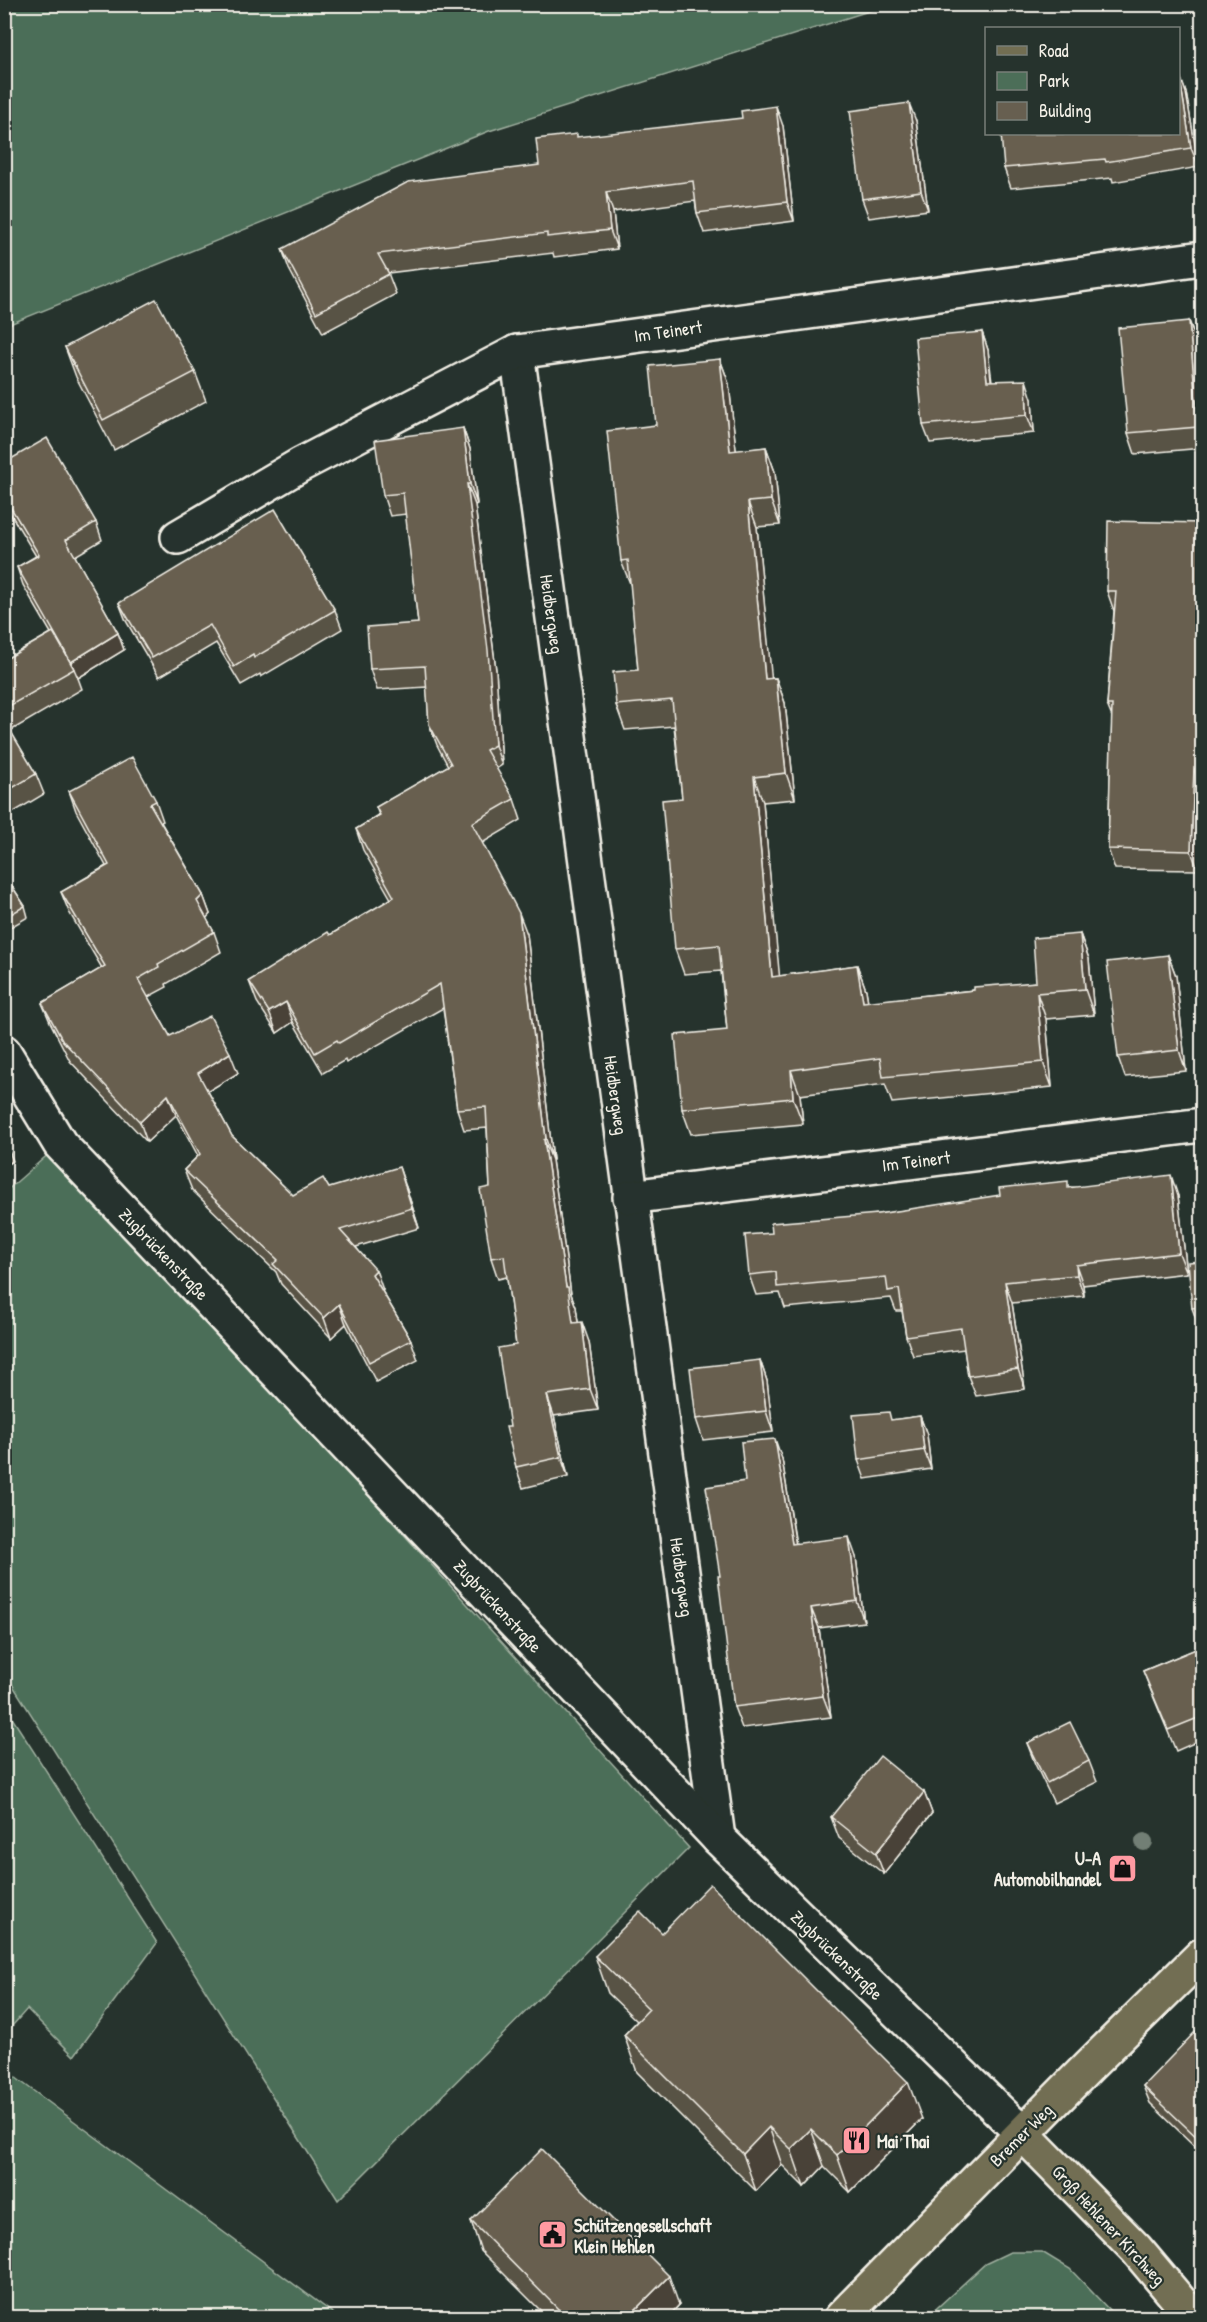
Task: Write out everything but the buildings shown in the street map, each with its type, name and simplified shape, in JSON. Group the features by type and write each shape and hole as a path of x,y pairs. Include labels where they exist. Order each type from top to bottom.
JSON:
{"main road":[{"name":"Bremer Weg","path":"841,2318 1203,1955"},
{"name":"Groß Hehlener Kirchweg","path":"1023,2134 1136,2249 1194,2318"}],"street":[{"name":"Im Teinert","path":"178,537 300,465 517,352 1203,258"},
{"name":"Heidbergweg","path":"517,352 718,1838"},
{"name":"Zugbrückenstraße","path":"4,1052 60,1144 718,1838 1023,2134"},
{"name":"Im Teinert","path":"630,1197 1203,1125"}],"green space":[{"path":"5,4 888,5 489,131 5,326"},
{"path":"60,1144 127,1230 689,1848 338,2200 5,1673 4,1193"},
{"path":"5,1707 157,1943 74,2056 27,2009 5,2034"},
{"path":"4,2069 338,2317 5,2317"},
{"path":"1010,2252 1042,2252 1070,2269 1116,2317 927,2317 985,2264"}],"place":[{"name":"U-A Automobilhandel","path":"1122,1868"},
{"name":"Mai Thai","path":"856,2141"},
{"name":"Schützengesellschaft Klein Hehlen","path":"553,2235"}]}
